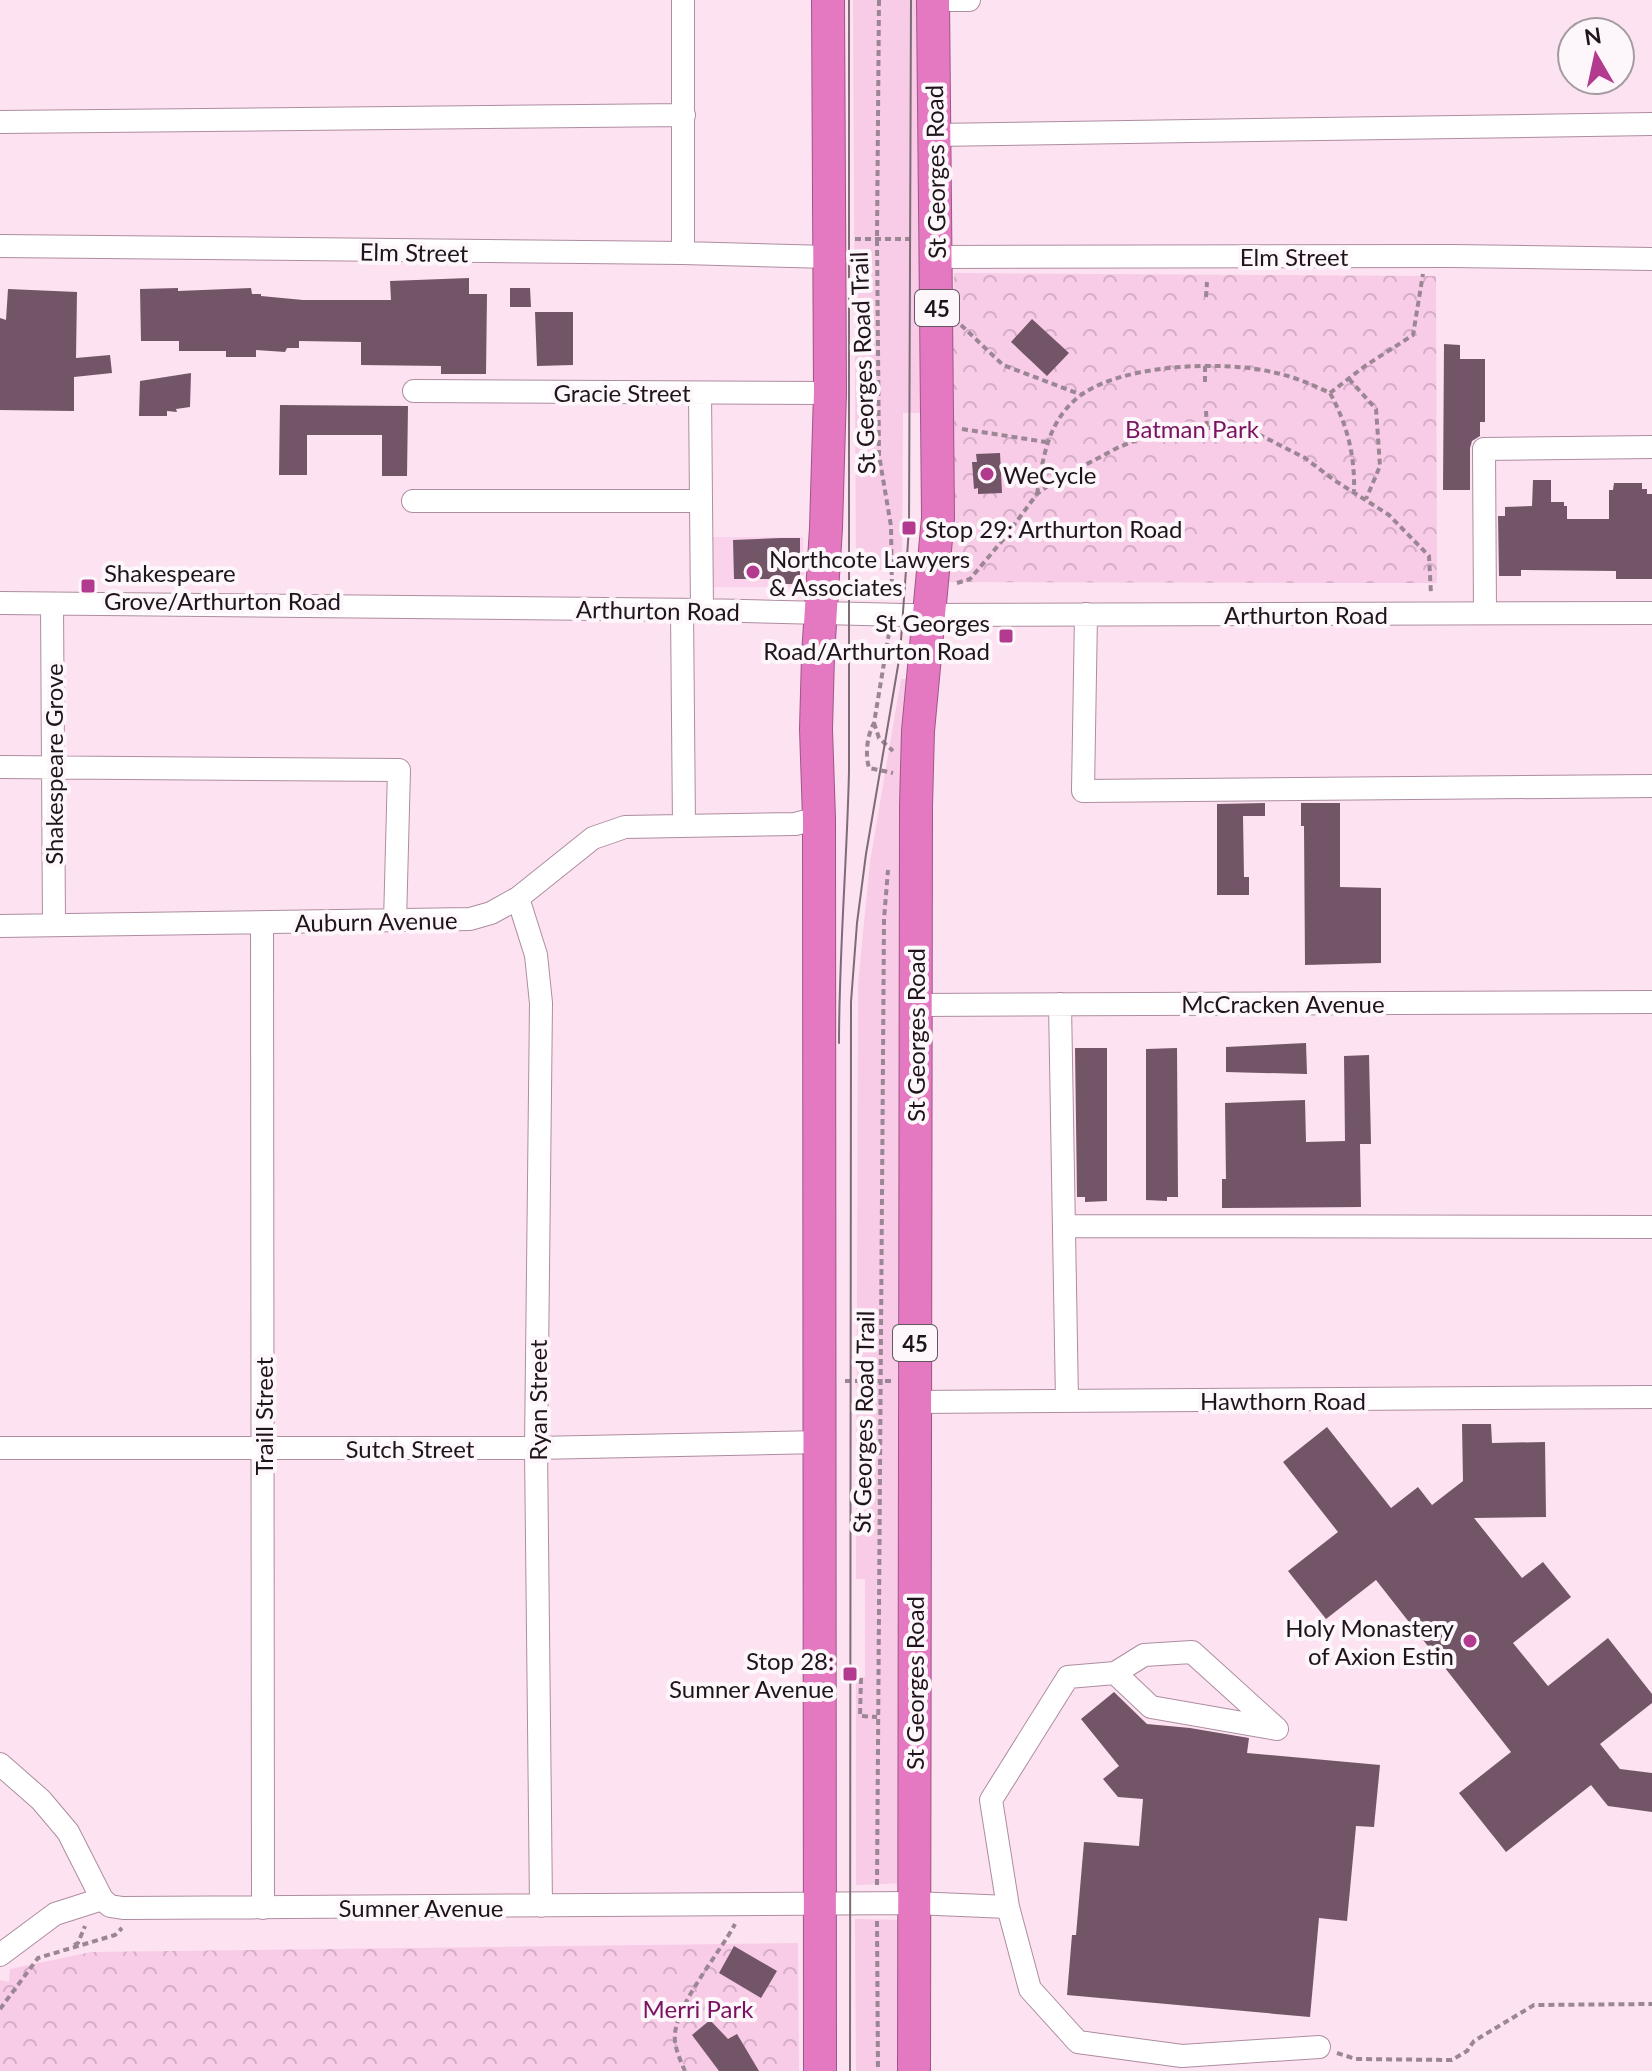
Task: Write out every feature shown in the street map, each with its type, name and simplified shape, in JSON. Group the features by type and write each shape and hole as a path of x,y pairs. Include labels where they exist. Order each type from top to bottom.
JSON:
{"highway":[{"path":"820,2071 821,1382 816,729 830,393 828,0"},
{"name":"St Georges Road","path":"914,2071 918,731 939,491 933,0"}],"street":[{"path":"683,0 683,253"},
{"path":"933,0 969,0"},
{"path":"0,122 684,115"},
{"path":"934,135 1652,124"},
{"name":"Elm Street","path":"0,246 683,253 829,248"},
{"name":"Elm Street","path":"935,248 1652,259"},
{"name":"Gracie Street","path":"414,391 830,393"},
{"path":"684,826 692,610 701,501 700,393"},
{"path":"1485,612 1484,449 1652,447"},
{"path":"413,501 701,501"},
{"name":"Arthurton Road","path":"0,603 891,615 1652,613"},
{"name":"Shakespeare Grove","path":"52,604 54,925"},
{"path":"1086,614 1083,791 1652,786"},
{"path":"0,767 399,770 395,922"},
{"name":"Auburn Avenue","path":"0,926 470,919 491,913 518,898 593,838 625,827 795,824 819,818"},
{"name":"Ryan Street","path":"518,898 536,955 541,1003 536,1448 541,1906"},
{"name":"Traill Street","path":"262,923 263,1908"},
{"name":"McCracken Avenue","path":"915,1005 1652,1002"},
{"path":"1060,1004 1067,1401"},
{"path":"1064,1226 1652,1227"},
{"name":"Hawthorn Road","path":"915,1392 1067,1401 1652,1397"},
{"name":"Sutch Street","path":"0,1448 536,1448 821,1442"},
{"path":"1115,1673 1151,1707 1277,1729 1192,1652 1144,1655 1115,1673 1068,1677 991,1800 1008,1907 1030,1989 1078,2042 1182,2056 1319,2047"},
{"path":"0,1764 41,1800 68,1832 87,1864 102,1899 55,1914 0,1955"},
{"name":"Sumner Avenue","path":"102,1899 110,1906 123,1908 821,1903 1008,1907"}],"path":[{"name":"St Georges Road Trail","path":"879,0 879,455 891,526 893,584 874,723 869,735 868,767 898,773"},
{"path":"829,248 877,239 935,248"},
{"path":"1330,393 1413,335 1427,256"},
{"path":"1206,297 1207,282"},
{"path":"956,321 1003,365 1082,395"},
{"path":"1205,365 1205,382"},
{"path":"1037,494 1046,442 1063,414 1082,395 1094,387 1120,378 1173,367 1205,365 1269,371 1330,393 1349,436 1355,468 1354,491"},
{"path":"1349,379 1376,409 1380,466 1366,499"},
{"path":"1206,411 1207,428"},
{"path":"957,583 970,579 1037,494 1119,447 1161,431 1196,426 1260,435 1305,458 1389,515 1429,556 1431,594"},
{"path":"957,428 1046,442"},
{"path":"874,723 879,738 898,757"},
{"name":"St Georges Road Trail","path":"878,2071 877,1717 884,919 888,868"},
{"path":"821,1382 882,1382 915,1392"},
{"path":"861,1678 860,1716 877,1717"},
{"path":"685,2071 674,2039 683,2006 724,1947 745,1905"},
{"path":"0,2009 38,1958 115,1935 122,1928 123,1908"},
{"path":"1319,2047 1356,2059 1452,2060 1467,2051 1474,2041 1534,2005 1652,2004"}],"shaded area":[{"path":"704,537 803,537 804,578 794,587 704,587"}],"green space":[{"path":"853,0 920,0 926,256 919,297 921,413 903,413 902,570 856,570"},
{"name":"Batman Park","path":"954,273 1436,276 1437,583 948,582"},
{"path":"901,679 907,679 905,1883 856,1885 856,1678 865,1677 865,1579 856,1579 858,984 870,862"},
{"path":"855,1919 904,1920 904,2071 856,2071"},
{"name":"Merri Park","path":"798,1943 799,2071 0,2071 0,1980 9,1982 10,1969 91,1952"}],"building":[{"path":"469,278 469,294 487,294 486,374 441,374 441,366 361,365 361,342 299,341 299,348 287,348 285,352 256,350 256,357 226,357 226,351 179,351 179,341 141,341 140,289 251,288 252,294 303,300 391,300 390,281"},
{"path":"510,288 530,288 531,307 510,307"},
{"path":"8,289 77,292 76,358 110,355 112,373 74,377 74,411 0,410 0,318 6,320"},
{"path":"535,312 573,312 573,365 537,366"},
{"path":"1032,319 1069,353 1047,376 1011,342"},
{"path":"1444,344 1460,345 1460,359 1485,359 1485,422 1480,422 1480,436 1472,441 1470,448 1470,490 1443,490"},
{"path":"191,373 190,407 176,409 177,412 167,411 167,416 139,416 140,381"},
{"path":"280,405 408,406 407,476 382,476 382,435 307,435 307,475 279,475"},
{"path":"1000,453 1002,493 978,494 978,488 974,489 972,462 977,462 976,454"},
{"path":"1533,480 1551,480 1551,502 1564,502 1567,519 1609,519 1609,490 1613,490 1614,483 1642,483 1642,489 1652,494 1652,579 1616,579 1616,571 1521,570 1521,576 1499,576 1498,516 1505,516 1505,507 1532,506"},
{"path":"800,538 800,579 795,584 781,584 781,579 734,579 733,540"},
{"path":"1265,803 1265,816 1243,816 1244,877 1249,877 1249,895 1217,895 1217,804"},
{"path":"1301,803 1340,803 1340,887 1381,888 1381,963 1305,965 1304,826 1301,826"},
{"path":"1306,1043 1307,1074 1226,1072 1226,1047"},
{"path":"1075,1048 1107,1048 1107,1201 1085,1202 1085,1197 1077,1197"},
{"path":"1177,1048 1178,1197 1167,1197 1167,1201 1146,1200 1146,1049"},
{"path":"1369,1055 1371,1144 1360,1144 1361,1207 1222,1208 1222,1179 1226,1179 1225,1103 1305,1100 1306,1142 1345,1141 1344,1056"},
{"name":"Holy Monastery of Axion Estin","path":"1462,1424 1491,1424 1492,1443 1545,1442 1546,1517 1474,1518 1522,1578 1543,1562 1571,1597 1513,1643 1548,1686 1608,1638 1652,1694 1652,1703 1600,1744 1620,1769 1652,1773 1652,1812 1608,1806 1591,1785 1506,1852 1459,1793 1511,1752 1376,1580 1326,1619 1288,1571 1338,1532 1283,1462 1327,1427 1391,1508 1418,1487 1432,1505 1463,1481"},
{"path":"1114,1692 1147,1724 1249,1738 1247,1753 1380,1765 1374,1827 1356,1826 1347,1921 1319,1918 1310,2017 1067,1995 1084,1842 1139,1846 1143,1799 1118,1797 1103,1779 1119,1766 1081,1719"},
{"path":"734,1946 777,1971 761,1998 719,1973"},
{"path":"710,2020 728,2039 737,2034 759,2071 719,2071 692,2035"}],"tram line":[{"path":"839,1043 849,771 849,0"},
{"path":"850,2071 851,1002 866,854 900,654 909,528 911,0"}],"place":[{"name":"WeCycle","path":"987,474"},
{"name":"Stop 29: Arthurton Road","path":"909,528"},
{"name":"Northcote Lawyers & Associates","path":"753,572"},
{"name":"Shakespeare Grove/Arthurton Road","path":"88,586"},
{"name":"St Georges Road/Arthurton Road","path":"1006,636"},
{"name":"Holy Monastery of Axion Estin","path":"1470,1641"},
{"name":"Stop 28: Sumner Avenue","path":"850,1674"}]}
